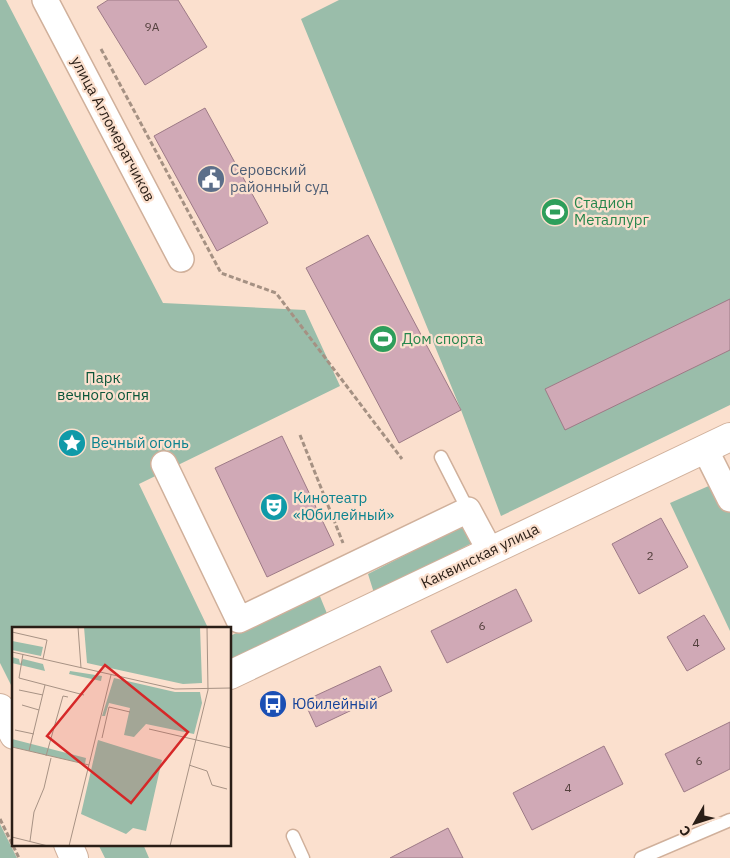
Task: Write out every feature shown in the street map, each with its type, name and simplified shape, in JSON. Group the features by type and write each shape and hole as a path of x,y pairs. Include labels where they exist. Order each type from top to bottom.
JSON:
{"main road":[{"name":"Каквинская улица","path":"231,675 730,437"},
{"path":"0,708 12,731"},
{"path":"69,846 74,858"}],"street":[{"name":"улица Агломератчиков","path":"45,0 181,259"},
{"path":"705,449 730,500"},
{"path":"164,464 239,620 468,510 490,551"}],"lane":[{"path":"441,457 468,510"},
{"path":"641,858 730,820"},
{"path":"293,836 303,858"}],"path":[{"path":"97,43 221,273 276,293 402,458"},
{"path":"300,435 352,566"},
{"path":"0,819 12,844"},
{"path":"13,846 19,858"}],"green space":[{"name":"Парк вечного огня","path":"0,0 6,0 163,303 305,310 340,386 139,484 208,627 12,627 12,687 0,663"},
{"name":"Стадион Металлург","path":"339,0 730,0 730,405 501,516 461,410 301,19"},
{"path":"720,481 730,499 730,631 670,503"},
{"path":"468,523 478,540 374,593 368,574"},
{"path":"319,594 328,616 231,662 231,636"},
{"path":"0,824 17,858 0,858"},
{"path":"99,846 144,846 149,858 105,858"}],"building":[{"path":"108,0 178,0 207,47 145,85 97,7"},
{"name":"Серовский районный суд","path":"205,108 268,223 217,251 154,136"},
{"name":"Дом спорта","path":"368,235 461,410 399,443 306,268"},
{"path":"730,299 730,350 565,430 545,389"},
{"name":"Кинотеатр «Юбилейный»","path":"282,436 334,545 267,577 215,468"},
{"path":"661,518 688,567 639,594 612,544"},
{"path":"516,589 532,621 447,663 431,631"},
{"path":"704,615 725,649 687,671 667,637"},
{"path":"380,666 392,691 316,727 304,701"},
{"path":"730,722 730,769 684,792 665,754"},
{"path":"604,746 623,784 532,830 513,793"},
{"path":"448,828 463,858 390,858"}],"place":[{"name":"Серовский районный суд","path":"211,179"},
{"name":"Стадион Металлург","path":"555,212"},
{"name":"Дом спорта","path":"383,339"},
{"name":"Вечный огонь","path":"72,443"},
{"name":"Кинотеатр «Юбилейный»","path":"274,507"},
{"name":"Юбилейный","path":"273,704"}]}
